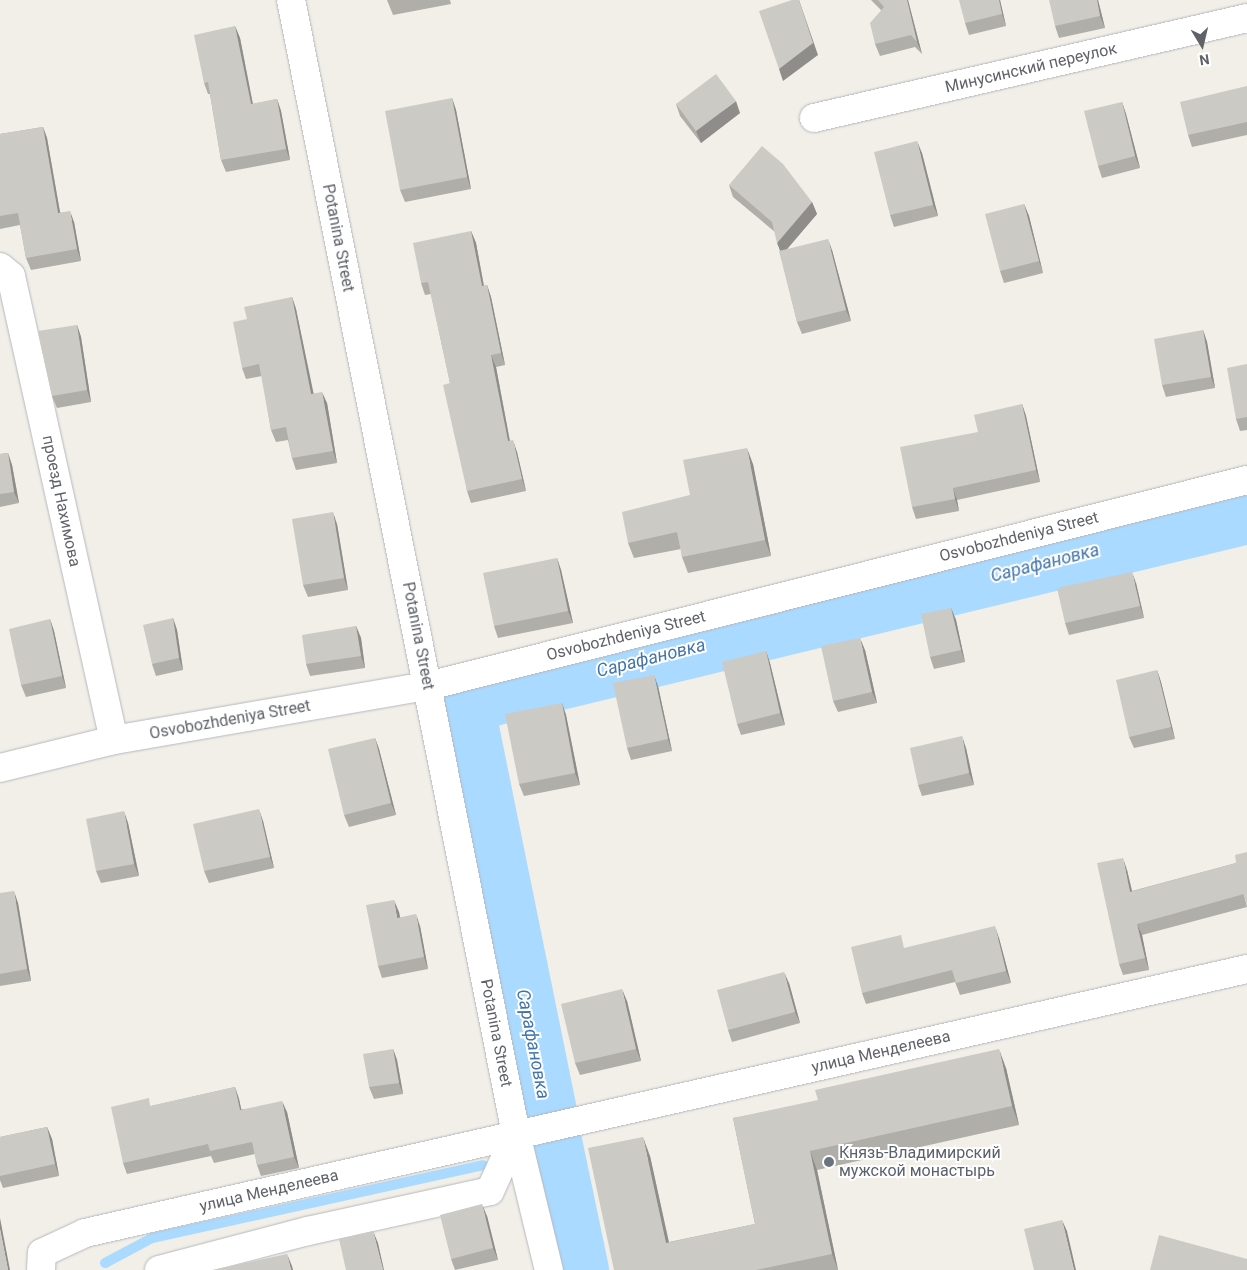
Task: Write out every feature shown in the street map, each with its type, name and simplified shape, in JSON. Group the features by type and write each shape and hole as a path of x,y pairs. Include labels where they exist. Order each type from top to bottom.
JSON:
{"street":[{"name":"Potanina Street","path":"291,0 516,1134 549,1270"},
{"name":"Минусинский переулок","path":"814,118 1247,18"},
{"name":"проезд Нахимова","path":"0,267 11,276 114,740"},
{"name":"Osvobozhdeniya Street","path":"0,768 114,740 428,686 1247,480"},
{"name":"улица Менделеева","path":"41,1270 42,1253 85,1233 1247,969"},
{"path":"159,1270 308,1231 490,1191 516,1134"}],"building":[{"path":"792,0 799,0 813,43 779,69 759,11"},
{"path":"878,0 907,0 917,42 911,35 875,44 870,23 884,7"},
{"path":"959,0 999,0 1002,14 965,23"},
{"path":"1049,0 1097,0 1100,16 1055,26"},
{"path":"235,26 251,104 277,99 286,149 221,160 208,82 204,83 194,35"},
{"path":"716,74 736,101 696,131 676,104"},
{"path":"1247,86 1247,122 1188,135 1180,102"},
{"path":"452,98 467,177 400,190 385,111"},
{"path":"1122,102 1135,156 1098,166 1084,111"},
{"path":"43,127 58,213 70,211 77,249 26,258 18,213 0,216 0,134"},
{"path":"917,141 933,205 890,215 874,152"},
{"path":"762,146 783,164 812,202 777,243 772,222 729,185"},
{"path":"1024,204 1039,261 1000,271 985,214"},
{"path":"471,231 482,286 487,285 501,353 491,355 508,441 513,440 522,479 467,491 443,385 450,383 428,282 421,283 413,243"},
{"path":"828,239 846,310 797,322 779,251"},
{"path":"292,297 311,394 322,392 333,451 292,458 286,427 271,430 259,364 242,368 233,322 247,319 244,307"},
{"path":"77,325 87,390 52,396 38,331"},
{"path":"1203,330 1211,377 1162,385 1154,339"},
{"path":"1247,364 1247,417 1236,419 1227,368"},
{"path":"1022,404 1036,470 953,488 955,499 912,507 900,447 978,432 974,415"},
{"path":"747,448 765,540 682,557 677,532 628,543 622,512 690,495 683,460"},
{"path":"8,453 14,492 0,494 0,454"},
{"path":"333,512 344,578 303,585 292,519"},
{"path":"557,558 568,611 494,626 483,573"},
{"path":"1132,572 1140,606 1065,623 1057,588"},
{"path":"951,608 961,650 930,657 921,614"},
{"path":"173,618 179,658 152,664 143,625"},
{"path":"50,619 62,676 21,685 9,629"},
{"path":"356,626 361,656 306,664 302,635"},
{"path":"860,638 872,692 833,701 821,646"},
{"path":"766,651 780,713 737,724 722,662"},
{"path":"1157,670 1171,727 1129,737 1116,680"},
{"path":"654,675 668,739 627,748 613,683"},
{"path":"562,703 575,773 519,784 505,714"},
{"path":"962,736 969,773 918,785 910,748"},
{"path":"375,738 391,803 344,815 328,749"},
{"path":"259,809 270,857 204,871 193,824"},
{"path":"124,811 134,864 96,871 86,819"},
{"path":"1247,852 1247,906 1244,894 1137,924 1145,958 1119,964 1097,863 1123,858 1130,892 1236,863 1235,855"},
{"path":"14,891 27,969 0,974 0,893"},
{"path":"394,900 397,918 416,914 424,957 378,966 366,905"},
{"path":"995,926 1006,971 956,983 952,970 862,993 851,947 901,935 904,948"},
{"path":"784,972 795,1012 728,1030 717,990"},
{"path":"622,989 636,1049 575,1063 561,1004"},
{"path":"393,1049 399,1083 369,1087 363,1054"},
{"path":"999,1049 1012,1106 810,1151 832,1254 756,1270 614,1270 588,1148 643,1137 666,1243 755,1224 733,1118 818,1100 815,1090"},
{"path":"235,1087 240,1110 282,1101 294,1157 257,1165 252,1142 210,1151 208,1144 123,1163 111,1107 149,1098 150,1106"},
{"path":"47,1127 55,1164 0,1176 0,1137"},
{"path":"482,1204 493,1248 451,1259 440,1215"},
{"path":"1062,1220 1074,1270 1034,1270 1024,1229"},
{"path":"0,1229 8,1270 0,1270"},
{"path":"373,1231 383,1270 346,1270 339,1239"},
{"path":"1159,1235 1247,1259 1247,1270 1150,1270"},
{"path":"287,1254 291,1270 212,1270"}],"waterway":[{"name":"Сарафановка","path":"548,1116 464,703 1247,514"},
{"name":"Сарафановка","path":"551,1136 579,1270"},
{"path":"105,1263 152,1238 483,1165"}],"place":[{"name":"Князь-Владимирский мужской монастырь","path":"829,1162"}]}
